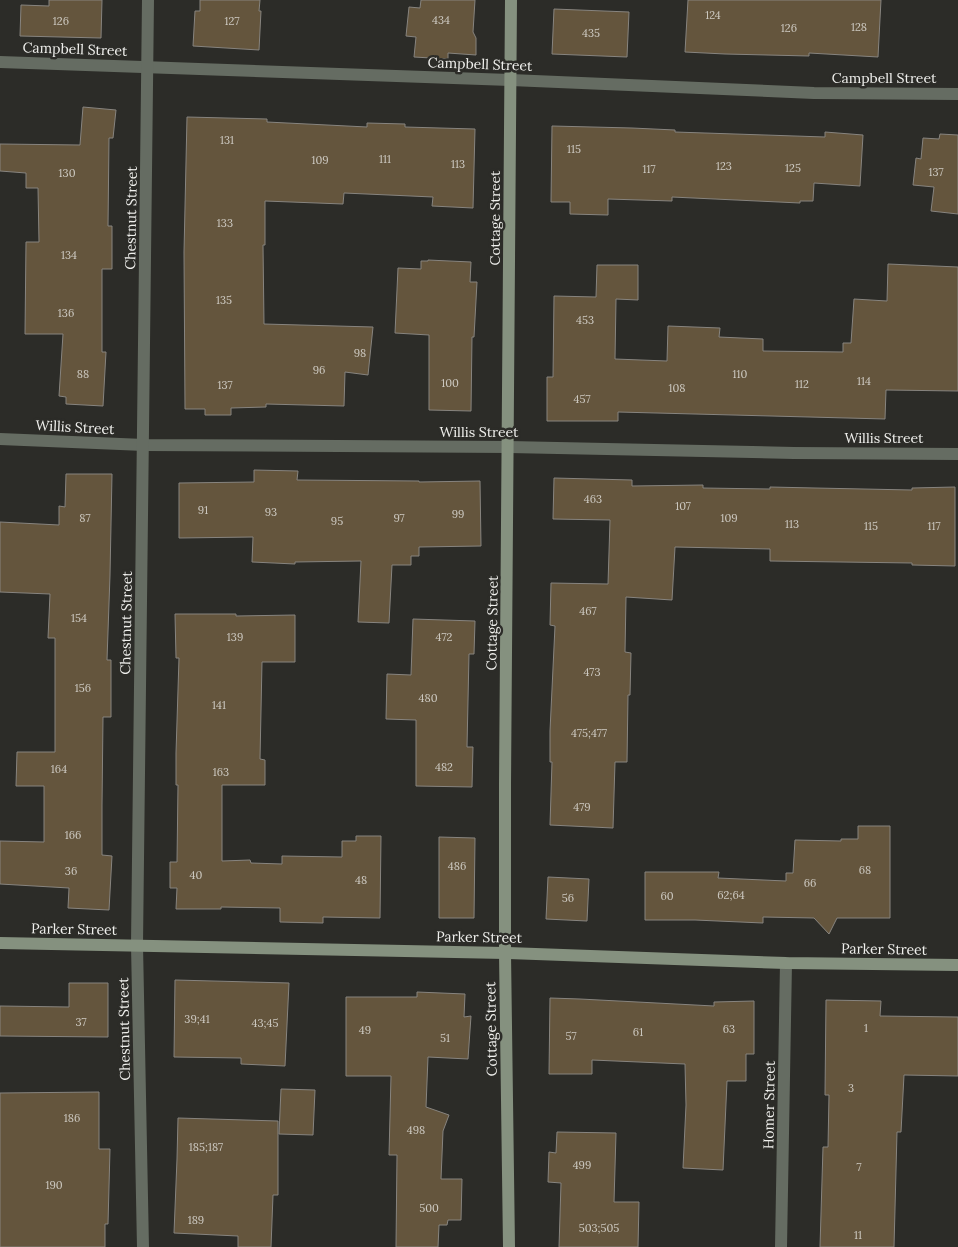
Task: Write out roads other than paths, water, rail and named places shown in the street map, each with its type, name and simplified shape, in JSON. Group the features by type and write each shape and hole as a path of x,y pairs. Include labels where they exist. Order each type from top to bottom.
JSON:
{"main road":[{"name":"Cottage Street","path":"509,1247 505,953 511,0"},
{"name":"Parker Street","path":"0,943 505,953 786,963 958,965"}],"street":[{"name":"Chestnut Street","path":"143,1247 137,945 148,0"},
{"name":"Campbell Street","path":"0,62 814,93 958,94"},
{"name":"Willis Street","path":"0,439 144,445 509,447 794,453 958,454"},
{"name":"Homer Street","path":"781,1247 786,963"}]}
